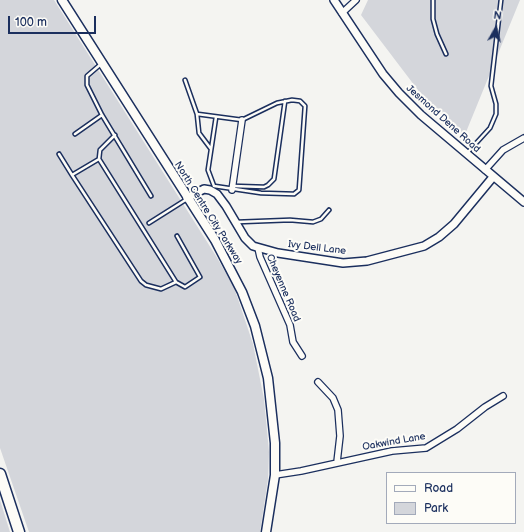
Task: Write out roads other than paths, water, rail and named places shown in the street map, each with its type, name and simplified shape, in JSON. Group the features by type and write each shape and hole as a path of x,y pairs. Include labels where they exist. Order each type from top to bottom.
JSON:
{"highway":[{"path":"0,474 19,532"}],"main road":[{"name":"North Centre City Parkway","path":"62,0 229,265 256,326 268,378 273,409 275,475 266,532"}],"street":[{"name":"Jesmond Dene Road","path":"334,0 383,74 399,93 466,154 524,202"},
{"path":"342,13 356,0"},
{"path":"232,188 242,120"},
{"path":"486,170 503,150 524,138"},
{"name":"Ivy Dell Lane","path":"212,188 226,206 245,238 253,246 278,253 343,262 367,261 424,246 439,237 454,224 493,177"},
{"path":"187,198 204,189 212,188"},
{"name":"Cheyenne Road","path":"258,248 260,257 290,325 293,342 302,356"},
{"path":"318,382 333,398 338,410 340,436 337,462"},
{"name":"Oakwind Lane","path":"275,475 301,471 392,450 426,448 457,429 485,407 503,396"}],"lane":[{"path":"433,0 433,19 437,34 446,54"},
{"path":"466,154 490,128 496,114 496,104 491,86 501,0"},
{"path":"102,63 90,73 87,80 93,97 102,115 151,196"},
{"path":"185,80 197,114 199,133 211,150"},
{"path":"216,117 208,170 212,188 264,187 268,186 274,179 285,101"},
{"path":"197,114 242,120 277,102 300,101 305,106 298,190 294,194 261,193 232,188"},
{"path":"75,134 102,115"},
{"path":"115,135 100,150 99,159 176,282 185,287 200,277 176,236"},
{"path":"59,154 141,281 146,285 161,289 176,282"},
{"path":"72,175 99,159"},
{"path":"148,223 187,198"},
{"path":"236,222 290,220 313,222 321,219 329,210"}]}
